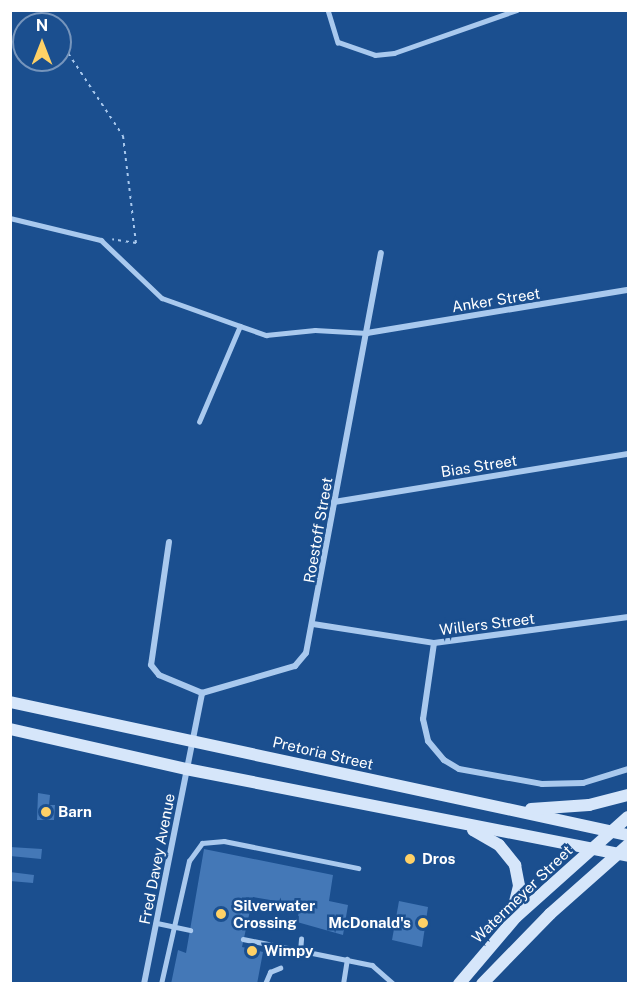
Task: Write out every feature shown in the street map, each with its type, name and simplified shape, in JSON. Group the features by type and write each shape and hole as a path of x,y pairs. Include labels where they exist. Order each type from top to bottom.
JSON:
{"main road":[{"name":"Pretoria Street","path":"10,702 192,738 628,835"},
{"path":"10,729 186,769 623,855"},
{"path":"494,807 560,809 628,795"},
{"name":"Watermeyer Street","path":"459,981 508,926 628,817"},
{"path":"461,824 499,845 515,865 518,894 508,926"},
{"path":"482,984 550,914 623,855 628,844"}],"street":[{"name":"Roestoff Street","path":"202,693 296,666 306,653 314,624 334,502 381,253"},
{"name":"Anker Street","path":"367,333 628,290"},
{"name":"Bias Street","path":"334,502 628,454"},
{"path":"170,542 152,665 159,675 202,693 192,738"},
{"name":"Willers Street","path":"314,624 434,642 628,616"},
{"path":"434,642 423,719 429,741 444,760 459,770 542,784 583,783 628,770"},
{"name":"Fred Davey Avenue","path":"144,984 192,738"}],"lane":[{"path":"328,10 338,42 375,55 394,53 517,10"},
{"path":"10,218 101,240 162,298 266,335 315,330 367,333"},
{"path":"199,422 240,326"},
{"path":"161,984 172,926 189,861 202,843 224,841 358,868"},
{"path":"157,923 190,930"},
{"path":"243,939 372,964 394,984"},
{"path":"300,951 301,939"},
{"path":"343,984 347,959"},
{"path":"265,984 270,972 279,968"}],"path":[{"path":"72,59 123,136 136,243 106,238"}],"building":[{"name":"Barn","path":"38,793 50,795 49,805 55,805 54,820 37,820"},
{"path":"10,847 42,849 41,859 10,856"},
{"name":"Silverwater Crossing","path":"204,849 333,875 329,901 348,905 343,935 297,922 300,905 253,897 242,947 263,952 257,984 171,984 178,950 186,953"},
{"path":"10,872 34,875 33,883 10,881"},
{"path":"399,901 428,907 422,947 392,940"}],"place":[{"name":"Barn","path":"46,812"},
{"name":"Dros","path":"410,859"},
{"name":"Silverwater Crossing","path":"221,914"},
{"name":"McDonald's","path":"423,923"},
{"name":"Wimpy","path":"252,951"}]}
